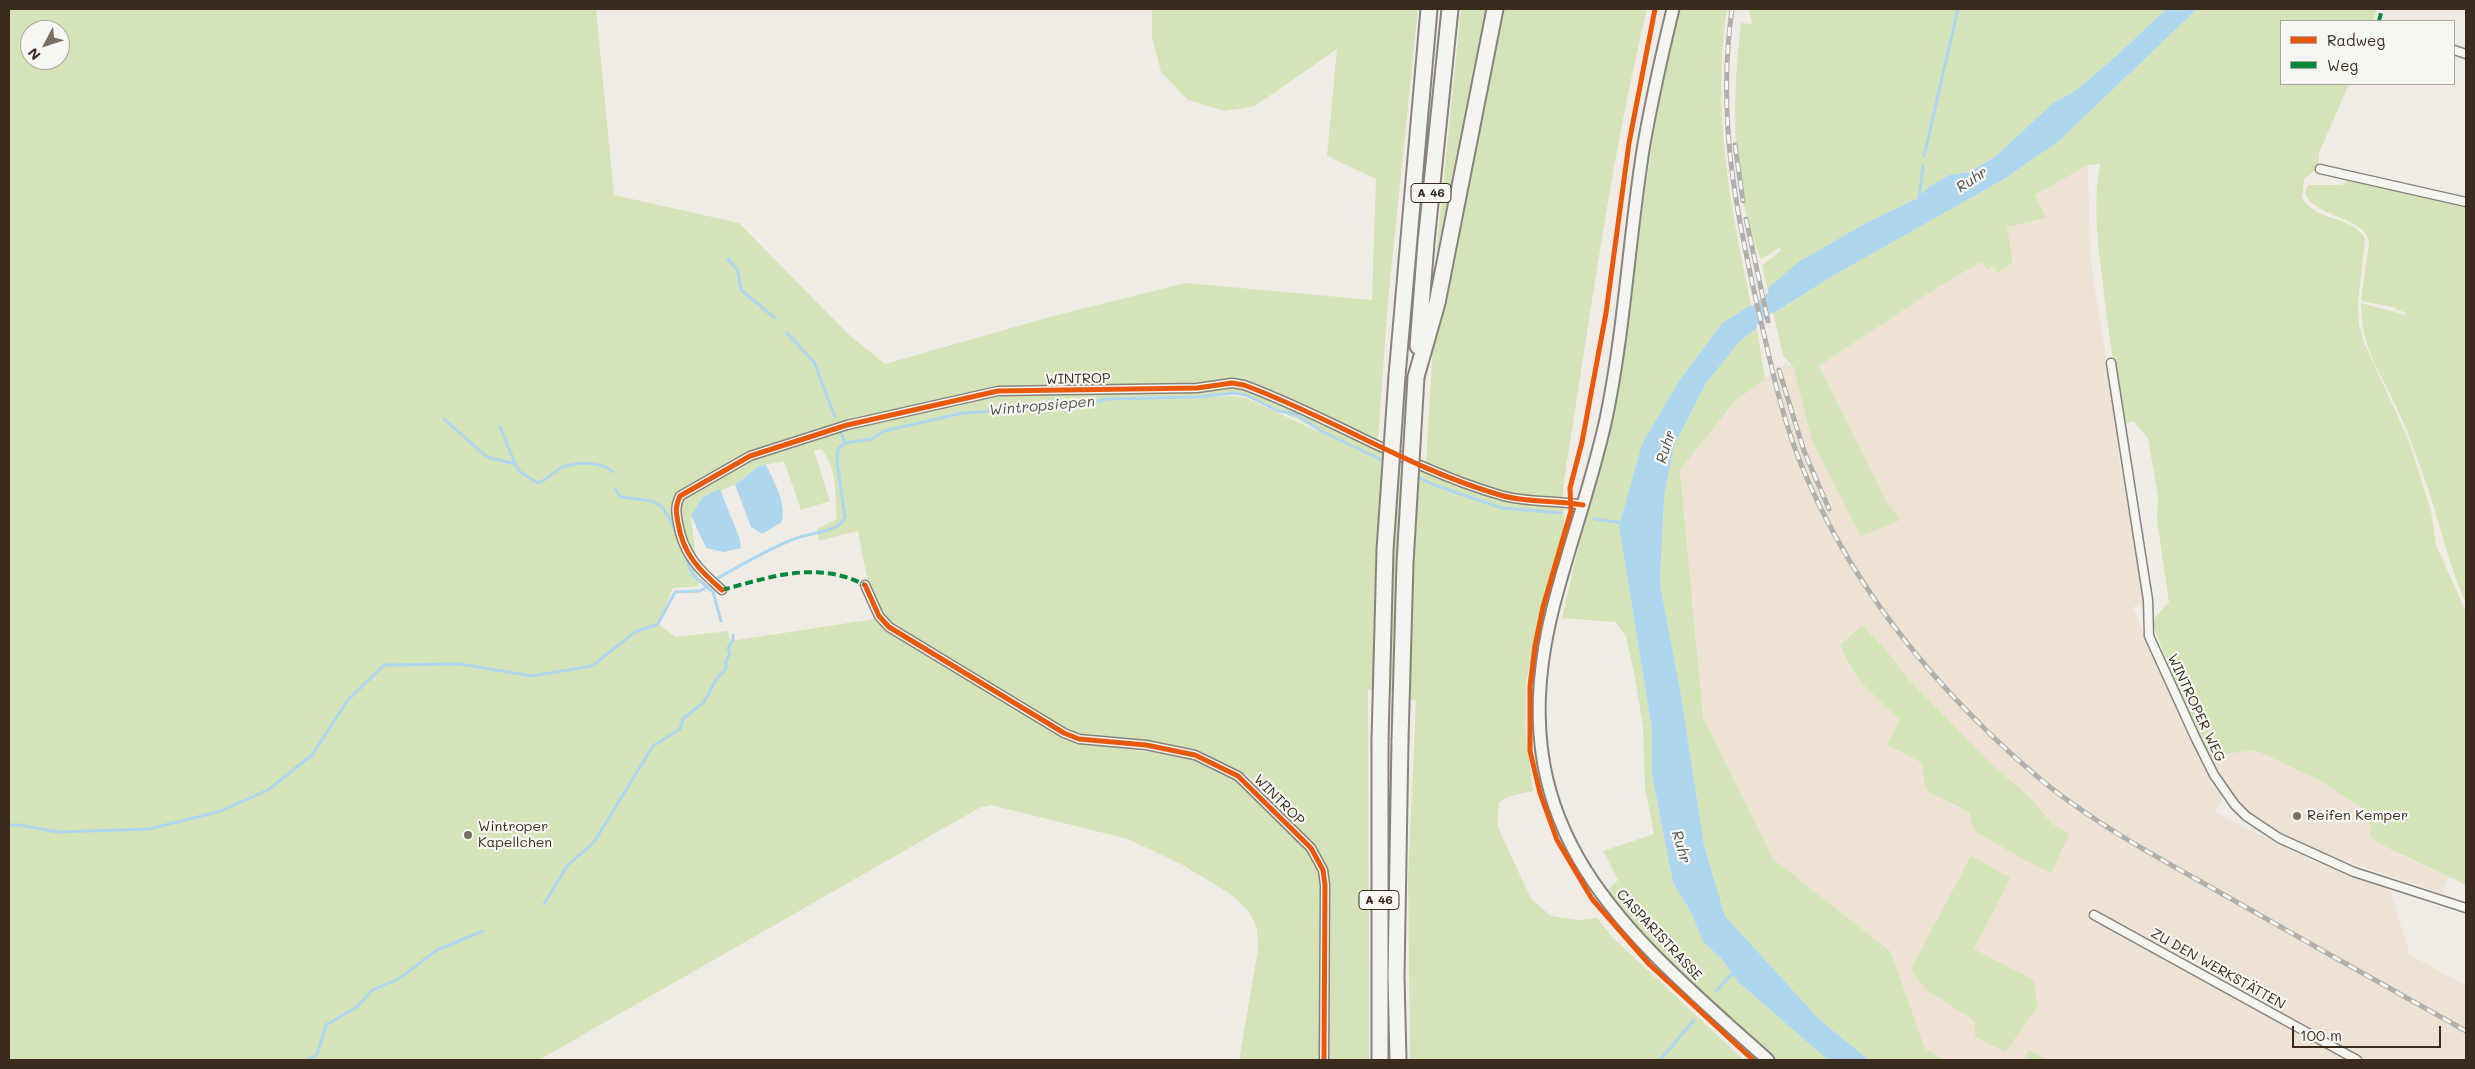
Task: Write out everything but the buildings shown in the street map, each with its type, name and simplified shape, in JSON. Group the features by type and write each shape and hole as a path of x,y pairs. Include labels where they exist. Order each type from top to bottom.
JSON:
{"highway":[{"name":"A 46","path":"1380,1060 1380,740 1384,550 1429,9"},
{"name":"A 46","path":"1398,1060 1396,976 1405,563 1426,242 1450,9"},
{"path":"1416,377 1437,303 1494,9"}],"main road":[{"name":"CASPARISTRASSE","path":"1673,9 1644,145 1607,410 1583,505 1552,609 1544,652 1538,714 1540,748 1545,775 1564,831 1595,886 1614,912 1650,951 1706,1005 1768,1060"}],"street":[{"path":"2320,169 2466,202"},
{"name":"WINTROPER WEG","path":"2111,363 2148,600 2150,636 2214,775 2235,805 2246,816 2279,838 2354,872 2466,908"},
{"name":"WINTROP","path":"722,590 696,567 686,552 680,536 675,506 680,496 750,456 847,425 998,391 1197,388 1232,383 1244,384 1428,470 1464,484 1503,496 1583,505"},
{"name":"WINTROP","path":"865,585 879,616 889,627 1064,732 1079,739 1146,745 1206,759 1247,782 1311,848 1323,870 1325,885 1324,1060"},
{"name":"ZU DEN WERKSTÄTTEN","path":"2094,915 2357,1060"}],"shaded area":[{"path":"2088,165 2090,250 2095,291 2119,433 2118,453 2145,597 2143,603 2133,607 2193,747 2214,787 2223,798 2214,812 2311,860 2389,887 2410,955 2466,986 2466,1060 1943,1060 1925,1050 1891,952 1773,859 1703,717 1680,470 1735,401 1786,363 1794,368 1812,441 1900,521 1887,503 1819,366 1941,285 1983,262 1987,269 1994,265 1998,272 2013,262 2007,227 2045,218 2035,195","holes":["1840,645 1886,650 1908,679 1991,764 2032,799 2051,823 2069,834 1969,812 1951,804 1925,786 1922,763 1887,745 1900,719 1877,700 1848,665"]},
{"path":"2255,750 2319,780 2360,807 2371,826 2400,855 2449,877 2440,893 2323,853 2274,832 2252,815 2235,799 2210,760 2226,754"}],"green space":[{"path":"9,9 596,9 614,195 739,223 848,334 885,364 1057,315 1186,283 1372,300 1376,179 1327,156 1337,49 1255,106 1225,111 1188,100 1161,72 1152,37 1152,9 1418,9 1388,301 1378,441 1426,464 1433,343 1501,9 1647,9 1600,247 1563,487 1564,527 1540,611 1526,684 1525,729 1533,791 1507,797 1499,803 1497,825 1531,899 1551,916 1579,920 1597,918 1612,937 1744,1060 1410,1060 1408,877 1416,701 1385,690 1368,690 1369,1060 1239,1060 1258,950 1257,928 1250,913 1232,895 1181,864 1128,839 991,805 979,808 539,1060 9,1060","holes":["1240,392 1478,506 1246,398 1234,396 1191,398","821,449 833,473 837,519 817,529 819,541 858,531 865,568 873,593 884,615 892,625 1077,736 1199,752 1250,777 1316,848 1310,855 1239,778 1196,759 1075,741 888,631 875,619 730,641 728,631 676,637 658,624 673,588 699,586 691,515 703,497 735,485 759,466 784,461 801,510 830,501 814,451"]},
{"path":"1461,9 1489,9 1436,256"},
{"path":"1679,9 1727,9 1721,83 1725,158 1730,195 1751,305 1722,323 1679,381 1642,445 1619,526 1652,730 1652,775 1673,883 1691,912 1703,942 1721,958 1738,982 1828,1060 1778,1060 1689,979 1606,892 1618,880 1603,851 1654,834 1645,787 1643,727 1626,636 1615,622 1562,618 1612,390 1656,123"},
{"path":"1749,9 2166,9 2114,58 2075,91 2053,103 1996,156 1969,172 1949,175 1929,187 1916,199 1864,224 1800,261 1775,313 1831,277 2004,179 2059,141 2197,9 2377,9 2373,20 2280,20 2280,85 2349,85 2319,153 2318,168 2304,179 2302,197 2307,205 2315,211 2351,225 2365,238 2358,304 2359,324 2363,340 2409,441 2431,511 2436,545 2466,612 2466,885 2380,844 2369,835 2371,826 2360,807 2319,780 2255,750 2226,754 2210,760 2179,691 2152,621 2169,602 2157,520 2158,497 2148,438 2133,421 2125,424 2115,369 2106,313 2097,234 2096,206 2100,164 2088,165 2035,195 2046,218 2007,227 2013,262 1998,273 1994,266 1987,270 1982,262 1941,285 1819,366 1887,503 1900,520 1861,536 1812,441 1794,368 1783,355 1762,265 1781,251 1780,247 1761,259 1743,202 1736,142 1736,82 1741,23 1752,24"},
{"path":"2351,178 2466,206 2466,603 2411,441 2367,345 2361,303 2405,315 2405,313 2393,307 2361,301 2369,244 2367,235 2352,223 2320,208 2311,202 2305,194 2308,185 2342,185"},
{"path":"1757,328 1765,379 1735,401 1680,470 1703,717 1773,859 1891,952 1925,1049 1943,1060 1869,1060 1820,1020 1725,916 1704,845 1681,695 1660,584 1664,497 1674,446 1706,383 1739,342"},
{"path":"1862,626 1886,650 1908,679 1991,764 2032,799 2051,823 2069,834 2051,873 2019,857 1974,830 1969,812 1931,793 1925,786 1922,763 1887,745 1900,719 1881,703 1857,677 1840,645"},
{"path":"1971,856 2010,878 1974,949 2033,980 2038,1006 2005,1052 1975,1037 1975,1021 1926,989 1911,969"},
{"path":"2029,1050 2049,1060 2024,1060"}],"water":[{"path":"2166,9 2197,9 2059,141 2004,179 1831,277 1774,313 1768,288 1800,261 1864,224 1916,199 1929,187 1949,175 1969,172 1996,156 2053,103 2075,91 2114,58"},
{"path":"1751,305 1757,328 1739,342 1706,383 1674,446 1664,497 1660,584 1681,695 1704,845 1725,916 1820,1020 1869,1060 1828,1060 1738,982 1721,958 1703,942 1691,912 1673,883 1652,775 1652,730 1619,526 1642,444 1679,381 1722,323"},
{"path":"766,465 779,493 783,514 782,522 762,534 751,527 735,485 759,466"},
{"path":"720,489 740,540 741,548 724,552 706,548 691,515 703,497"}],"waterway":[{"path":"1924,156 1958,9"},
{"path":"1919,200 1923,166"},
{"path":"728,259 738,271 741,290 775,318"},
{"name":"Ruhr","path":"1736,331 1789,287"},
{"path":"787,333 814,362 835,417"},
{"name":"Wintropsiepen","path":"716,579 787,542 831,529 842,522 845,517 837,462 838,449 845,443 872,439 884,431 963,413 1083,405 1107,399 1197,397 1234,393 1246,395 1278,411 1295,414 1321,431 1386,462"},
{"path":"444,419 487,457 515,464 520,472 538,483 561,468 573,464 595,464 608,468 613,472"},
{"path":"500,427 515,463"},
{"path":"841,433 845,443"},
{"name":"Wintropsiepen","path":"1414,475 1434,485 1502,508 1561,513"},
{"path":"615,489 621,497 652,501 662,507 671,521 693,575 713,592 721,621"},
{"path":"1594,519 1623,523"},
{"name":"Wintropsiepen","path":"9,825 20,825 57,832 149,829 218,812 268,790 312,755 348,700 384,665 460,664 532,676 592,666 635,632 658,624 675,592 699,591 708,587"},
{"path":"544,904 567,866 594,842 653,746 680,729 683,719 704,702 717,678 726,669 726,661 730,655 728,648 733,640 733,635"},
{"path":"307,1060 317,1055 326,1025 357,1007 371,991 400,978 437,950 483,931"},
{"path":"1716,991 1734,972"},
{"path":"1660,1060 1694,1020"}],"railway":[{"path":"1732,9 1727,87 1731,162 1750,274 1772,370 1794,446 1818,502 1857,574 1880,608 1958,702 2017,759 2070,802 2148,852 2466,1031"},
{"path":"1735,145 1743,201"},
{"path":"1746,219 1768,321"},
{"path":"1779,370 1804,451 1829,509"}],"marked path":[{"path":"2379,20 2382,9"},
{"path":"722,590 776,576 811,572 829,573 865,585"}],"cycle path":[{"path":"1655,9 1629,143 1606,313 1582,442 1570,488 1571,511 1543,607 1535,646 1530,686 1530,751 1540,793 1557,840 1592,899 1649,964 1753,1060"},
{"path":"722,590 699,568 688,553 680,534 676,512 680,496 750,456 847,425 998,391 1197,388 1232,383 1244,385 1308,412 1402,457 1467,484 1510,498 1583,505"},
{"path":"865,585 879,616 889,627 1064,733 1079,739 1146,745 1195,755 1238,776 1311,848 1323,870 1325,885 1324,1060"}],"place":[{"name":"Reifen Kemper","path":"2297,816"},
{"name":"Wintroper Kapellchen","path":"468,835"}]}
